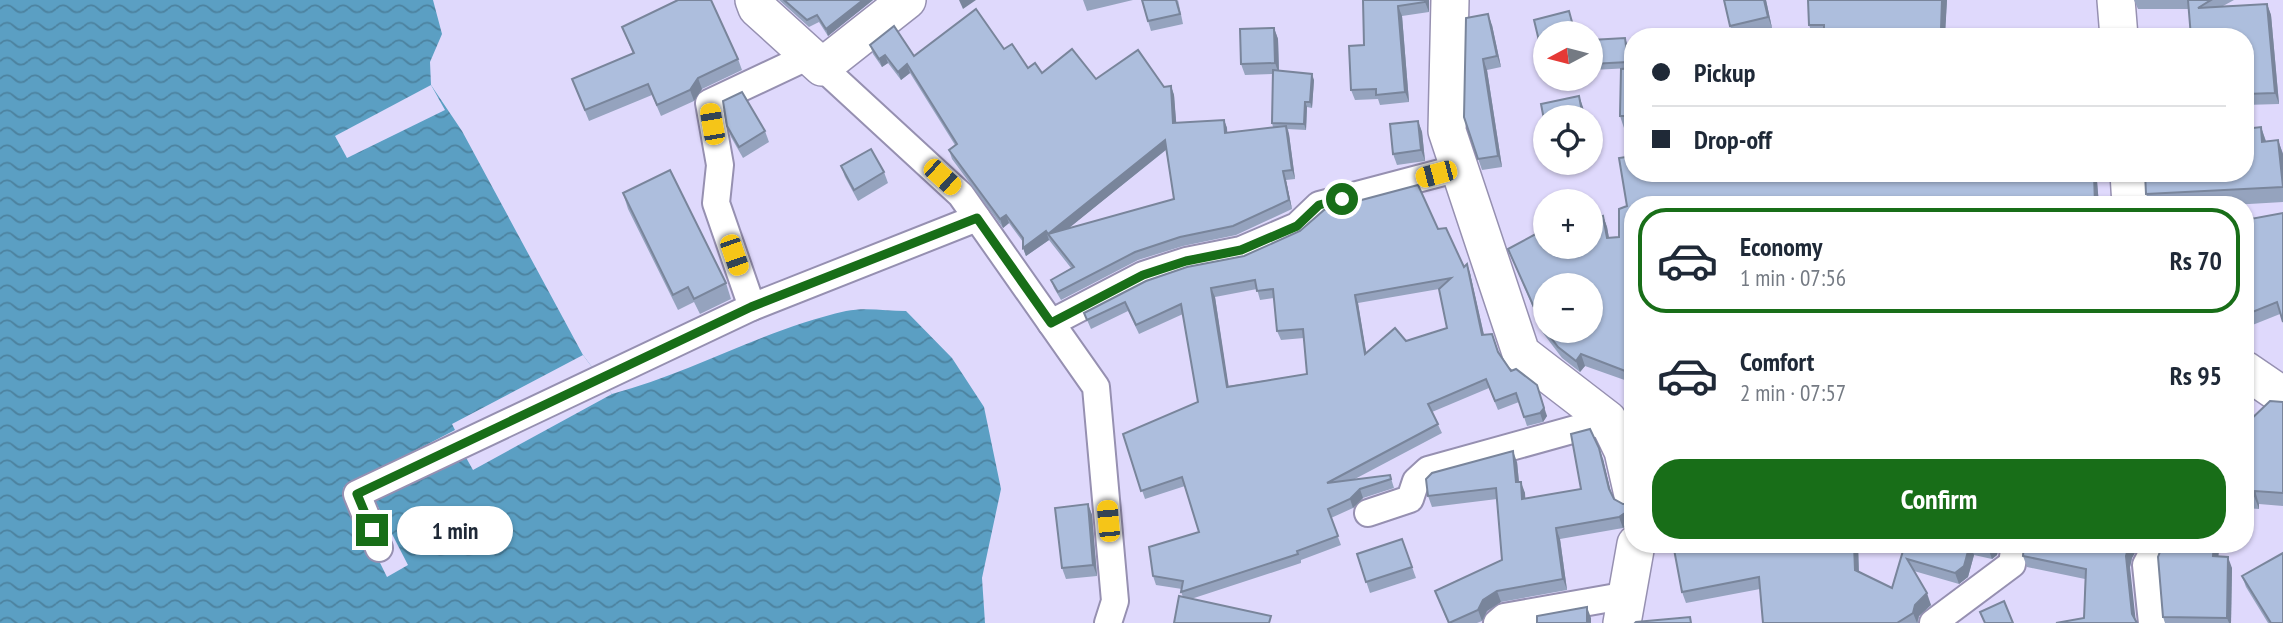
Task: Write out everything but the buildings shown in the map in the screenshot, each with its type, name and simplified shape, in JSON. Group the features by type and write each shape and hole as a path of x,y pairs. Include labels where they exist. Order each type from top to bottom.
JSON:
{"street":[{"path":"754,0 757,9 961,195 1096,387 1115,601 1108,623"},
{"path":"751,307 716,203 720,165 709,103 815,61 907,0"},
{"path":"1450,0 1447,131 1521,353 1608,420 1624,455"},
{"path":"2116,0 2118,28"},
{"path":"1051,323 1143,275 1186,261 1241,250 1297,226 1319,205 1459,168"},
{"path":"379,548 357,494 751,307 977,218"},
{"path":"2254,376 2283,396"},
{"path":"1368,513 1410,499 1416,481 1428,470 1608,420"},
{"path":"1497,623 1504,617 1625,609 1634,553"},
{"path":"1933,623 2012,564 2014,553"},
{"path":"2152,553 2146,565 2152,623"}],"water":[{"path":"0,0 433,0 442,34 430,62 431,85 462,131 583,355 612,394 671,375 787,329 853,310 906,311 952,358 984,407 1001,489 982,578 985,623 0,623"}],"pier":[{"path":"431,85 445,110 347,158 335,136"},
{"path":"583,355 612,394 473,470 464,454 375,501 408,565 387,577 343,488 455,430 452,424"}],"route":[{"path":"372,530 357,494 751,307 977,218 1051,323 1091,299 1143,275 1186,261 1241,250 1297,226 1319,205 1342,199"}]}
